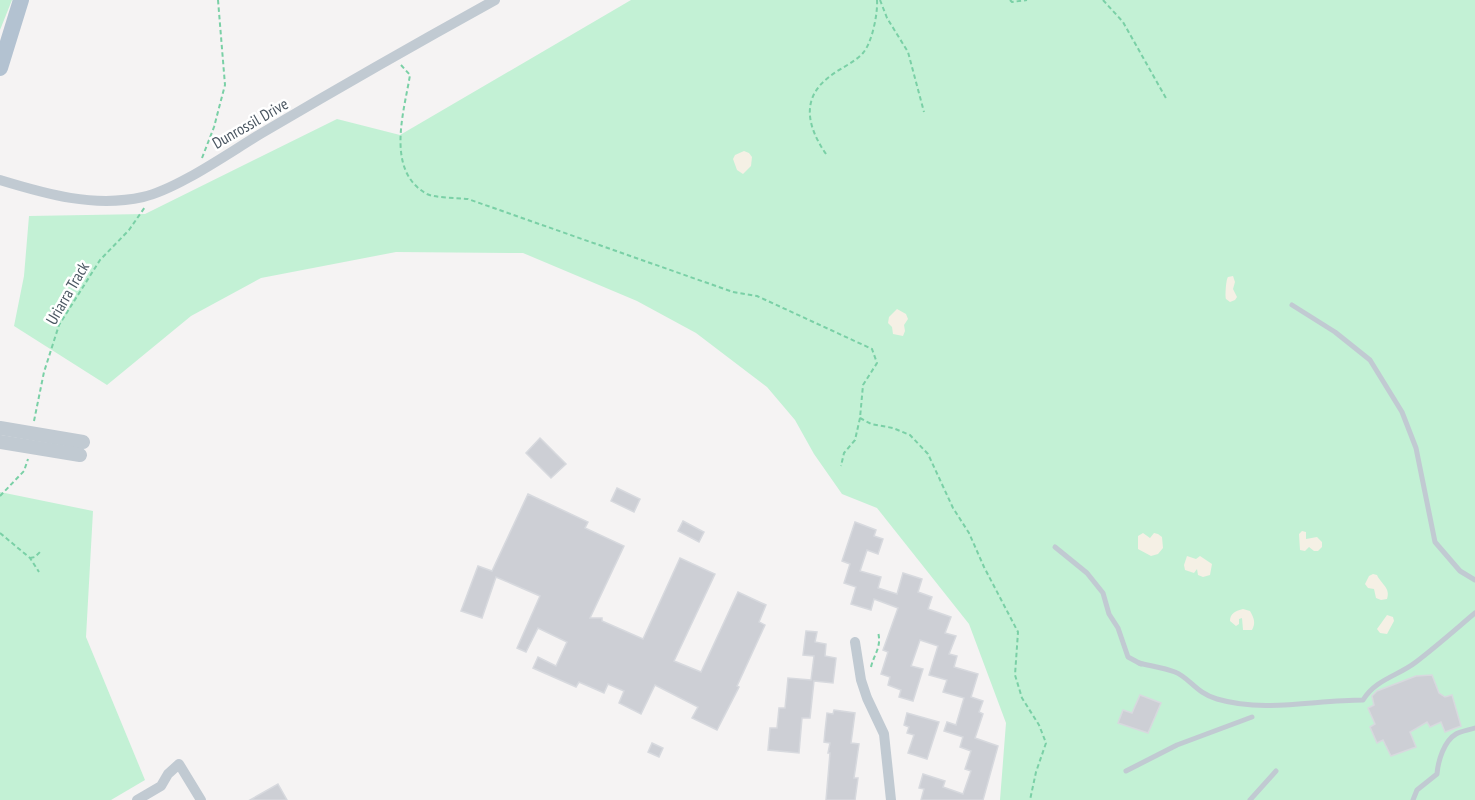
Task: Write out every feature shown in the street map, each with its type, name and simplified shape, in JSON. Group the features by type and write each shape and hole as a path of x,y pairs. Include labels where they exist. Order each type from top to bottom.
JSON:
{"main road":[{"path":"0,68 21,0"}],"street":[{"name":"Dunrossil Drive","path":"1,180 76,199 113,201 154,194 495,0"},
{"path":"0,428 81,448 0,442"},
{"path":"855,642 861,680 884,734 891,800"},
{"path":"137,800 161,786 168,774 179,764 201,800"}],"lane":[{"path":"1292,305 1335,332 1370,360 1402,412 1416,448 1435,542 1460,571 1475,580"},
{"path":"1055,547 1087,573 1103,593 1109,614 1118,628 1128,657 1140,663 1177,673 1201,693 1248,705 1264,707 1330,700 1363,700 1368,691 1382,680 1414,664 1475,613"},
{"path":"1126,771 1178,746 1252,717"},
{"path":"1413,800 1417,790 1437,774 1438,763 1449,740 1456,734 1475,728"},
{"path":"1250,800 1276,771"}],"path":[{"path":"197,171 214,127 225,85 218,0"},
{"path":"879,0 886,18 908,52 924,112"},
{"path":"826,154 816,139 810,122 810,104 818,89 829,77 864,52 878,12 879,0"},
{"path":"1010,0 1027,0"},
{"path":"1102,0 1123,22 1167,100"},
{"path":"393,56 410,75 400,135 403,163 408,177 428,195 468,199 733,292 757,296 872,349 877,363 863,385 855,440 844,453 841,466"},
{"name":"Uriarra Track","path":"34,421 44,372 59,325 100,260 129,230 154,194"},
{"path":"860,418 871,424 893,428 910,435 928,454 953,508 969,533 1018,632 1015,675 1022,698 1039,725 1046,743 1030,800"},
{"path":"0,496 24,471 28,459"},
{"path":"0,533 30,558 39,572"},
{"path":"30,558 35,557 41,551"}],"green space":[{"path":"0,0 12,0 0,30"},
{"path":"631,0 1475,0 1475,800 1000,800 1006,723 969,624 877,508 842,494 814,454 795,420 767,387 696,333 637,301 523,253 396,252 261,278 191,316 107,385 14,326 24,276 29,216 145,214 337,119 400,135"},
{"path":"0,492 93,511 86,637 145,780 111,800 0,800"}],"sand":[{"path":"744,151 752,157 751,166 743,174 737,170 733,159 735,155"},
{"path":"1233,276 1235,282 1233,289 1237,297 1230,302 1226,299 1226,284 1228,277"},
{"path":"897,309 906,314 908,319 904,325 903,336 893,334 892,327 888,323 889,317"},
{"path":"1302,531 1306,532 1306,539 1317,537 1322,542 1322,547 1318,551 1309,547 1305,551 1300,550 1299,534"},
{"path":"1143,533 1150,538 1154,533 1162,537 1163,548 1158,554 1151,556 1138,549 1138,536"},
{"path":"1187,556 1196,559 1200,556 1212,564 1210,575 1203,577 1198,575 1197,569 1194,573 1185,570"},
{"path":"1377,575 1387,589 1387,599 1376,598 1374,589 1368,588 1365,584 1369,576"},
{"path":"1243,609 1250,611 1253,616 1252,630 1243,630 1242,618 1236,626 1230,621 1232,614"},
{"path":"1387,615 1393,617 1394,621 1387,634 1380,633 1377,629"}],"building":[{"path":"540,438 566,464 551,478 526,453"},
{"path":"617,488 640,499 634,512 611,501"},
{"path":"528,494 588,522 585,528 624,546 590,618 602,618 602,621 643,639 680,558 715,574 674,661 701,672 738,592 766,605 759,622 765,625 737,686 739,687 717,730 692,718 698,707 655,685 641,714 619,703 624,691 608,684 604,693 579,682 576,687 533,668 538,657 556,666 567,642 538,628 526,652 517,648 540,596 496,577 482,618 461,611 478,566 492,571"},
{"path":"683,521 704,532 699,542 678,531"},
{"path":"855,522 876,530 874,536 883,539 878,554 867,550 860,571 881,577 878,588 897,594 903,573 922,579 918,592 932,597 928,609 951,617 945,633 956,636 949,654 957,656 954,667 978,674 971,697 983,701 979,712 983,714 975,738 998,746 983,800 921,800 924,789 919,788 923,774 945,781 943,787 963,794 971,771 965,769 971,751 960,747 963,737 944,731 947,722 956,725 964,698 943,692 947,680 929,675 938,646 920,640 911,666 923,669 913,701 899,697 901,690 888,685 890,677 881,674 888,652 883,650 898,608 874,599 871,610 851,604 856,587 844,583 850,564 842,561"},
{"path":"806,631 817,632 815,642 826,644 825,656 836,658 833,683 814,681 810,718 802,718 799,753 768,750 770,728 777,728 779,708 785,708 788,678 811,680 814,656 803,655"},
{"path":"1432,675 1439,693 1445,697 1452,695 1461,726 1445,732 1441,722 1430,727 1427,722 1410,732 1416,747 1391,756 1383,740 1377,743 1370,727 1375,724 1368,708 1374,705 1372,696 1377,691 1416,676"},
{"path":"1140,695 1161,703 1148,733 1118,723 1123,710 1132,713"},
{"path":"834,710 855,713 851,743 859,744 854,778 858,778 855,800 826,800 830,743 824,742 827,713 833,714"},
{"path":"907,713 939,722 927,759 908,753 914,735 907,733 909,727 904,725"},
{"path":"652,743 663,748 659,757 648,752"},
{"path":"278,784 287,800 250,800"}]}
